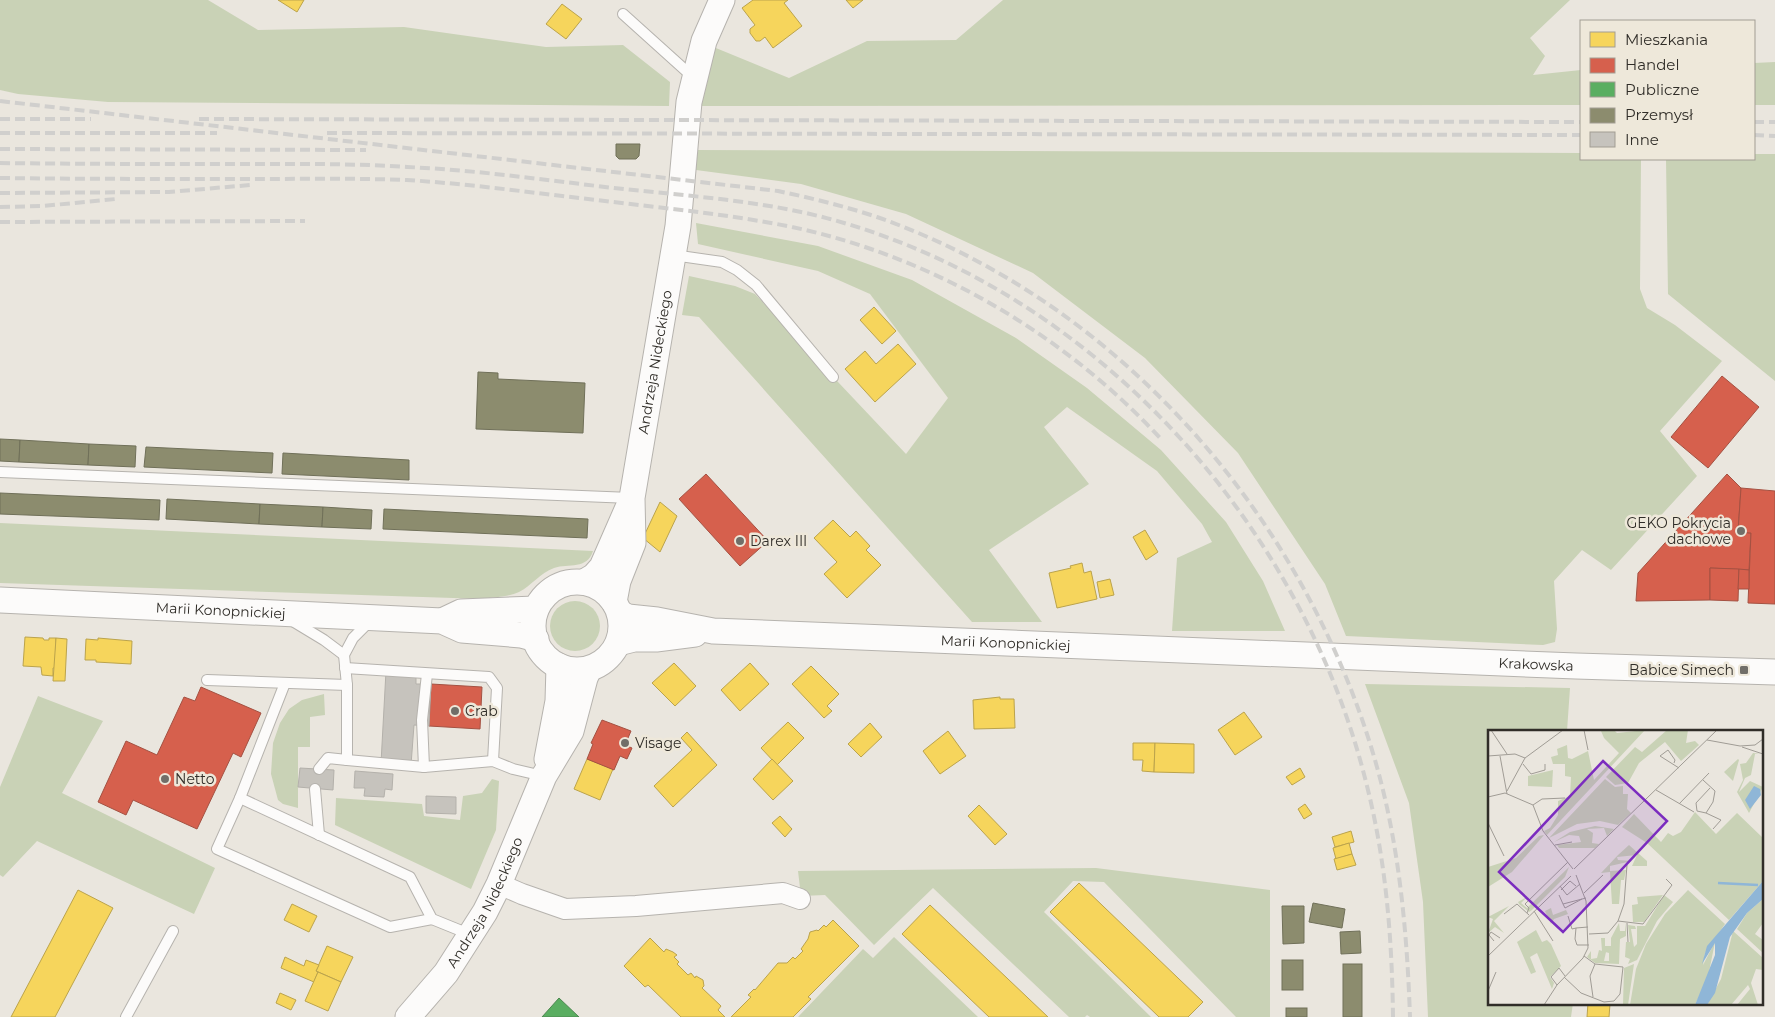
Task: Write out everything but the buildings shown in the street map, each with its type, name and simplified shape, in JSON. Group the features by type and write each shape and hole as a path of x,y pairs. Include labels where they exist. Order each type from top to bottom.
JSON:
{"street":[{"name":"Andrzeja Nideckiego","path":"617,608 618,581 634,543 632,498 678,226 692,90 704,41 722,0"},
{"name":"Andrzeja Nideckiego","path":"584,582 594,576 602,567 632,498"},
{"path":"584,582 598,587 607,594 617,608 621,632 618,643 611,655 600,664 589,669 579,671 559,666 551,661 542,651 532,629 536,610 549,592 561,585 584,582"},
{"name":"Marii Konopnickiej","path":"0,600 442,620 461,612 536,610"},
{"name":"Marii Konopnickiej","path":"617,608 628,616 713,631 1296,654"},
{"name":"Marii Konopnickiej","path":"442,620 462,630 521,635 536,639"},
{"name":"Marii Konopnickiej","path":"618,643 634,639 656,639 713,631"},
{"name":"Krakowska","path":"1296,654 1775,672"},
{"name":"Andrzeja Nideckiego","path":"544,776 558,701 559,666"},
{"name":"Andrzeja Nideckiego","path":"408,1017 446,973 472,936 499,884 544,776 571,731 589,669"},
{"path":"499,884 565,909 636,906 783,893 800,899"}],"lane":[{"path":"622,14 692,90"},
{"path":"673,255 722,262 738,270 756,285 833,377"},
{"path":"0,472 632,498"},
{"path":"279,613 324,640 344,655"},
{"path":"347,760 347,685 344,655 353,638 364,626 378,618"},
{"path":"345,668 489,678 497,688 493,761"},
{"path":"424,767 422,720 427,674"},
{"path":"207,680 347,685"},
{"path":"285,683 240,798 217,849 390,927 432,919 472,936"},
{"path":"318,769 328,758 424,767 493,761 513,769 544,776"},
{"path":"315,789 319,835"},
{"path":"240,798 410,877 432,919"},
{"path":"126,1017 173,931"}],"green space":[{"path":"0,0 208,0 258,30 404,27 546,47 623,45 670,82 669,106 108,102 18,94 0,90"},
{"path":"1003,0 1570,0 1530,38 1545,56 1533,75 1580,70 1580,105 698,106 711,46 789,78 867,41 956,40"},
{"path":"1775,62 1775,105 1755,105 1755,63"},
{"path":"694,150 1580,153 1580,160 1641,160 1640,289 1647,308 1675,325 1722,361 1660,431 1697,476 1611,570 1582,550 1554,581 1557,629 1555,642 1543,645 1346,636 1325,584 1238,453 1145,358 1033,273 906,214 801,184 696,170"},
{"path":"1755,154 1775,154 1775,381 1668,294 1666,160 1755,160"},
{"path":"696,223 818,246 912,280 1016,338 1087,388 1161,450 1226,522 1263,581 1285,631 1172,631 1177,558 1212,542 1202,524 1157,471 1067,407 1044,427 1089,484 989,550 1042,622 972,622 699,317 682,315 689,276 735,286 755,294 906,454 948,398 870,294 818,271 698,244"},
{"path":"0,523 593,551 586,561 577,565 549,570 515,594 484,599 0,583"},
{"path":"575,601 585,603 593,608 598,616 600,626 598,636 593,644 585,649 575,651 565,649 557,644 552,636 550,626 552,616 557,608 565,603"},
{"path":"1365,684 1570,688 1567,730 1488,730 1488,1004 1573,1004 1571,1017 1428,1017 1423,902 1409,803"},
{"path":"324,694 325,715 310,717 310,747 298,747 298,808 283,804 278,800 271,774 273,743 280,723 289,709 302,700"},
{"path":"38,696 103,721 62,793 215,868 194,914 37,841 3,877 0,875 0,787"},
{"path":"492,779 499,781 496,830 471,889 335,825 336,798 422,804 424,816 460,820 463,796 482,793"},
{"path":"1096,868 1270,890 1270,1017 1236,1017 1104,882 1073,881 1044,912 1151,1017 1090,1017 1087,1015 1085,1017 1069,1017 933,888 874,945 825,895 801,896 798,871"},
{"path":"894,937 978,1017 798,1017 863,949 873,958"}],"railway":[{"path":"0,101 778,191 828,202 877,217 965,255 1047,303 1122,362 1190,429 1250,503 1301,584 1343,670 1375,760 1383,791 1396,855 1404,919 1410,1017"},
{"path":"0,119 91,119"},
{"path":"199,119 1580,122"},
{"path":"1755,122 1775,122"},
{"path":"0,133 217,133"},
{"path":"327,133 1580,135"},
{"path":"1755,135 1775,136"},
{"path":"0,149 366,150"},
{"path":"0,163 317,164 433,168 723,199 777,207 830,219 926,253 1015,300 1098,360 1172,429 1237,508 1292,594 1335,686 1366,782 1373,811 1387,899 1393,1017"},
{"path":"0,178 407,180 479,186 744,218 792,227 844,240 896,258 945,280 993,305 1039,334 1082,366 1123,401 1161,439"},
{"path":"0,193 169,192 250,185"},
{"path":"0,207 43,206 116,199"},
{"path":"0,222 305,221"}],"place":[{"name":"GEKO Pokrycia dachowe","path":"1741,531"},
{"name":"Darex III","path":"740,541"},
{"name":"Babice Simech","path":"1744,670"},
{"name":"Crab","path":"455,711"},
{"name":"Visage","path":"625,743"},
{"name":"Netto","path":"165,779"}]}
